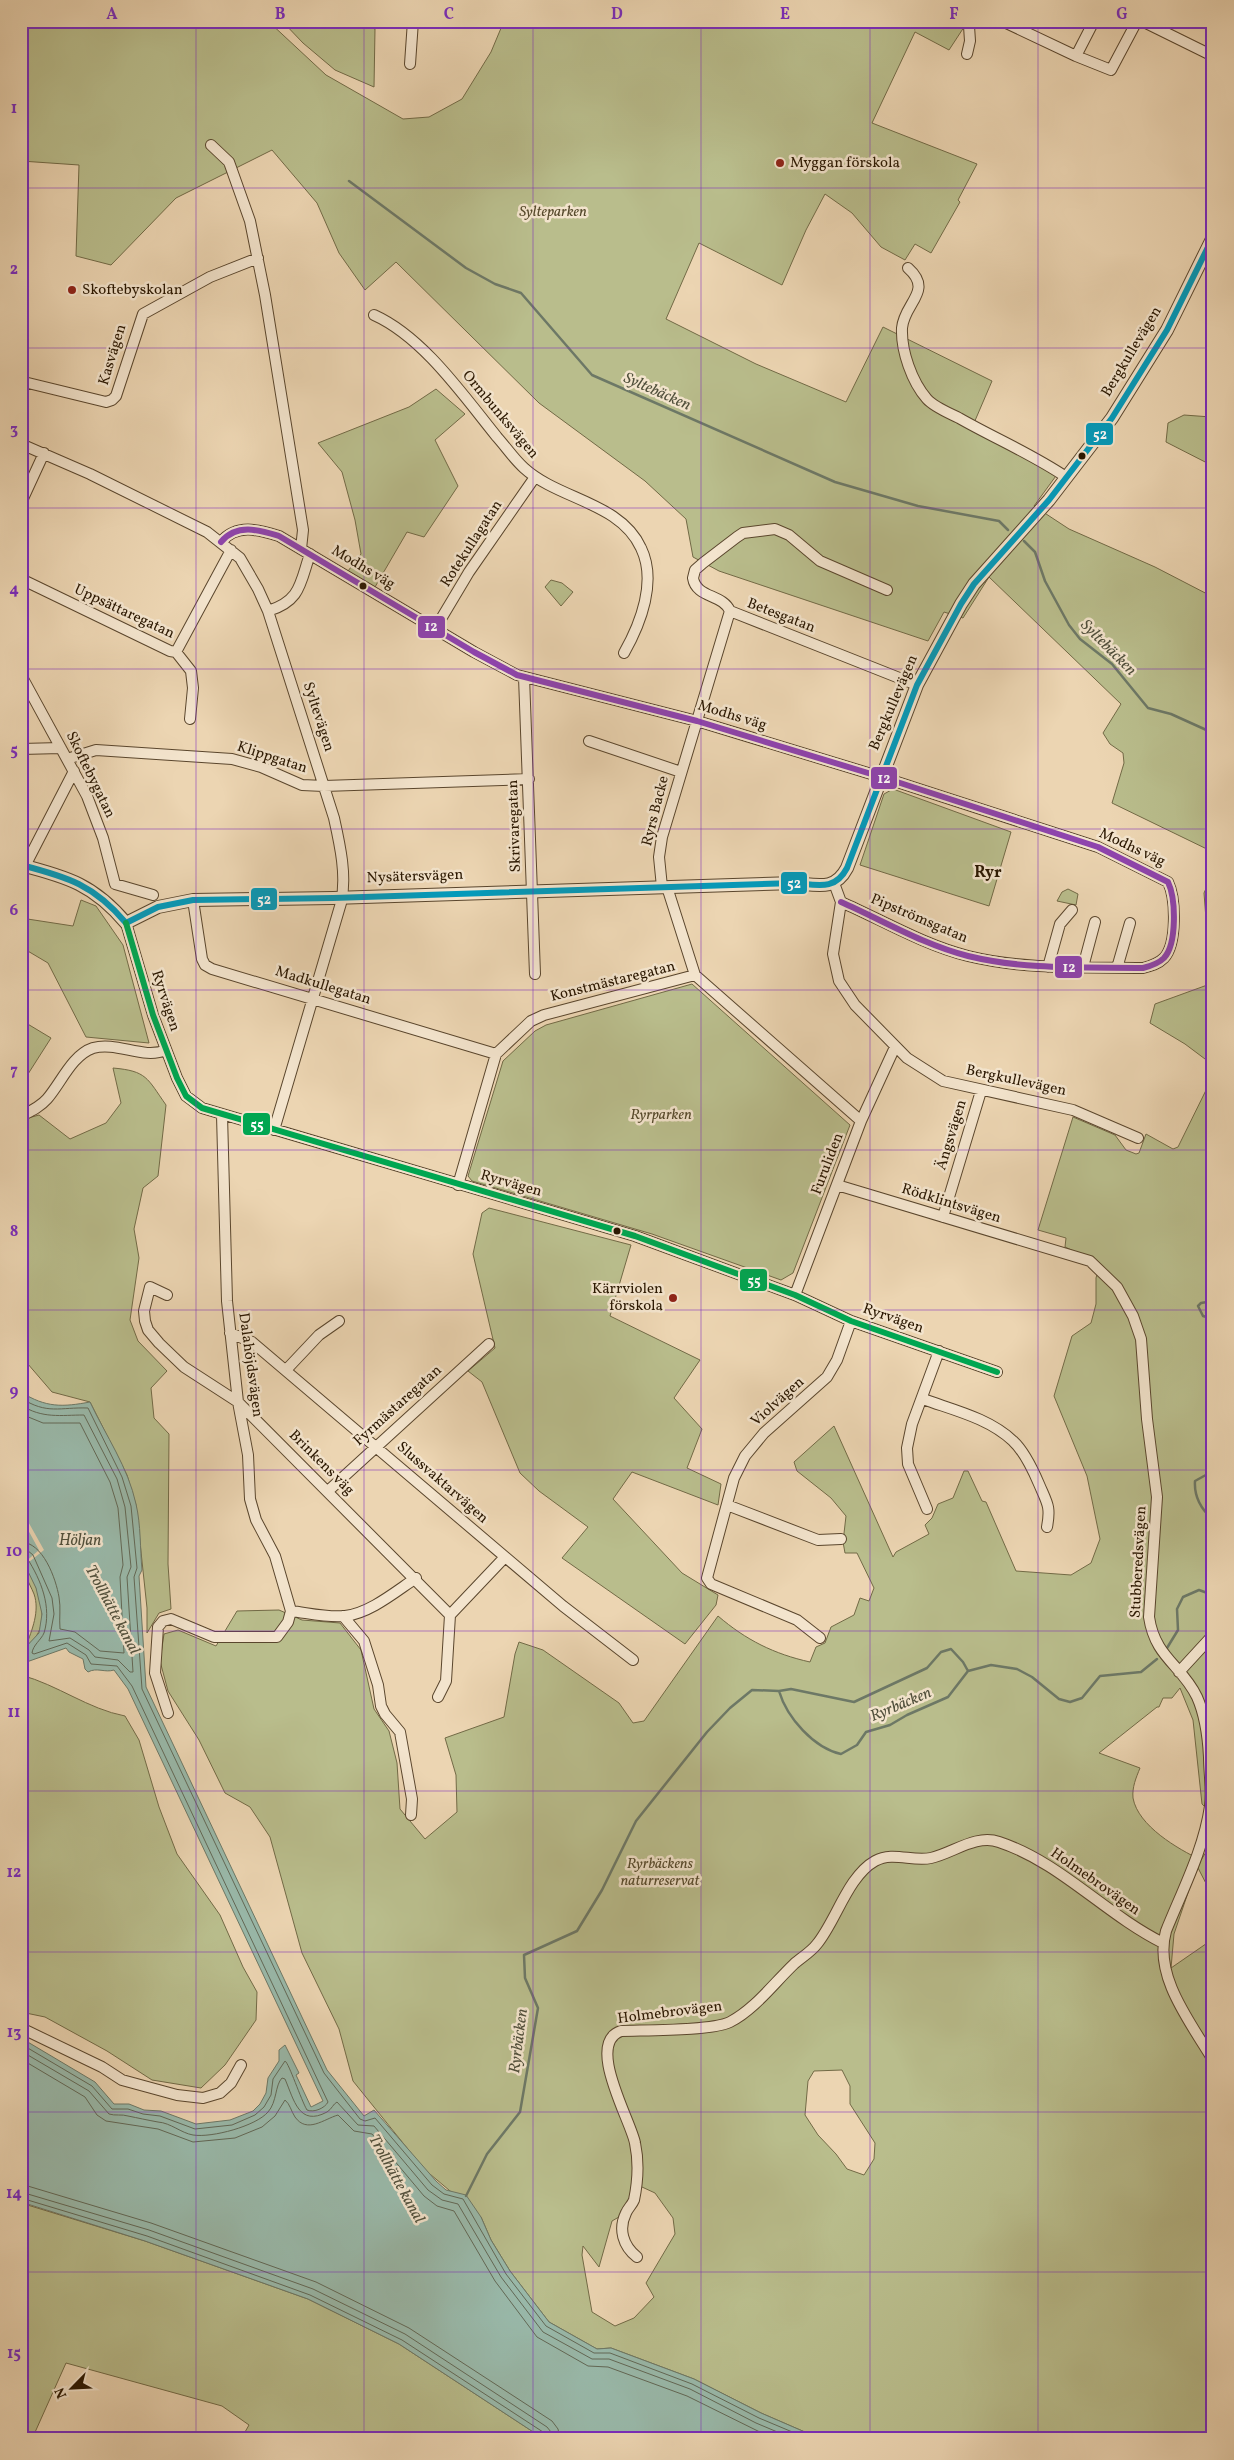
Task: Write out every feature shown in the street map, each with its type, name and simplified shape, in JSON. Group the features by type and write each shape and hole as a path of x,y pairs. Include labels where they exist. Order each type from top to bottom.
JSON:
{"street":[{"path":"410,64 413,21"},
{"path":"967,54 970,41 969,26 974,21"},
{"path":"1076,56 1094,21"},
{"path":"1009,22 1076,56 1111,70 1137,21"},
{"path":"1142,21 1213,56"},
{"path":"211,145 229,162 248,214 258,258 306,551 297,593 289,602 268,611"},
{"name":"Bergkullevägen","path":"1138,1138 1073,1110 943,1081 923,1070 895,1047 855,1005 839,981 833,954 841,902 834,883 843,876 847,868 917,685 952,618 974,584 1049,500 1112,418 1167,330 1213,237"},
{"name":"Kasvägen","path":"21,392 24,382 106,402 112,400 116,396 143,314 210,278 258,258"},
{"path":"908,268 916,275 919,290 905,317 902,327 903,339 912,375 928,401 1066,476"},
{"name":"Ormbunksvägen","path":"374,315 393,323 440,368 516,459 535,477 617,520 636,539 648,568 648,584 633,637 624,653"},
{"name":"Syltevägen","path":"21,444 187,520 221,542 246,566 268,611 339,838 342,897 274,1130"},
{"path":"21,503 44,453"},
{"name":"Rotekullagatan","path":"435,629 469,572 535,477"},
{"name":"Modhs väg","path":"221,542 227,536 248,529 279,536 507,671 524,677 697,721 1098,847 1168,882 1172,897 1170,948 1164,958 1155,964"},
{"name":"Betesgatan","path":"887,590 820,561 784,532 775,529 758,530 737,537 703,563 694,575 693,582 696,587 724,602 730,612 917,685"},
{"path":"176,652 231,550"},
{"name":"Uppsättaregatan","path":"21,580 170,651 176,652 191,671 193,688 190,719"},
{"name":"Ryrs Backe","path":"695,975 665,887 659,857 662,837 730,612"},
{"name":"Skoftebygatan","path":"21,675 62,748 95,815 116,884 153,895"},
{"name":"Skrivaregatan","path":"524,677 535,974"},
{"name":"Ryrs Backe","path":"589,741 681,772"},
{"path":"21,749 62,748"},
{"name":"Klippgatan","path":"67,759 96,750 232,759 261,767 302,785 324,786 529,779"},
{"path":"74,771 23,866 52,873 92,890 103,898 126,923"},
{"name":"Nysätersvägen","path":"126,923 158,907 193,900 834,883"},
{"name":"Madkullegatan","path":"193,900 202,959 205,965 212,970 313,998 496,1054"},
{"name":"Pipströmsgatan","path":"841,902 944,948 967,956 1007,963 1048,967 1143,968 1155,964"},
{"path":"1048,967 1060,924 1072,910"},
{"path":"1082,967 1096,922"},
{"name":"Ryrvägen","path":"126,923 166,1050 186,1096 202,1108 635,1236 795,1294 851,1321 998,1372"},
{"path":"1118,968 1130,923"},
{"name":"Konstmästaregatan","path":"496,1054 531,1021 544,1015 695,975 861,1121"},
{"path":"21,1116 33,1111 46,1100 77,1058 92,1048 102,1047 156,1053 166,1050"},
{"name":"Furuliden","path":"795,1294 861,1121 895,1047"},
{"path":"458,1185 496,1054"},
{"name":"Ängsvägen","path":"943,1217 981,1091"},
{"name":"Dalahöjdsvägen","path":"222,1115 223,1192 230,1333 238,1402 248,1455 250,1499 253,1513 275,1556 291,1611"},
{"name":"Rödklintsvägen","path":"836,1185 1057,1250"},
{"name":"Stubberedsvägen","path":"1057,1250 1090,1262 1102,1272 1125,1301 1141,1338 1147,1419 1157,1497 1149,1617 1151,1632 1159,1648 1190,1684 1198,1698 1205,1723 1208,1746 1210,1806 1202,1839 1163,1943 1163,1961 1176,1995 1213,2060"},
{"name":"Brinkens väg","path":"167,1295 150,1287 144,1311 148,1330 184,1367 238,1402 416,1578 450,1615"},
{"path":"286,1370 319,1336 338,1321"},
{"name":"Violvägen","path":"820,1638 797,1620 711,1584 707,1578 734,1478 745,1456 764,1433 827,1377 837,1360 851,1321"},
{"name":"Slussvaktarvägen","path":"230,1333 252,1342 504,1557 633,1660"},
{"name":"Fyrmästaregatan","path":"328,1491 489,1344"},
{"path":"927,1508 908,1464 906,1448 912,1424 939,1351"},
{"path":"922,1399 970,1416 994,1427 1014,1441 1033,1471 1050,1511 1047,1527"},
{"path":"727,1505 818,1540 841,1540"},
{"path":"438,1697 446,1681 450,1615 504,1557"},
{"path":"168,1713 155,1673 158,1627 162,1621 171,1619 214,1638 277,1638 288,1622 291,1611 344,1616 371,1606 416,1578"},
{"path":"344,1616 364,1641 378,1685 381,1706 400,1732 412,1799 411,1815"},
{"path":"1179,1672 1213,1635"},
{"name":"Holmebrovägen","path":"637,2257 625,2244 622,2225 635,2193 638,2172 637,2152 634,2136 617,2098 612,2077 608,2042 612,2035 621,2031 704,2027 728,2023 748,2011 782,1976 817,1946 846,1896 868,1866 886,1857 898,1856 914,1860 931,1858 985,1839 999,1842 1048,1865 1122,1920 1163,1943"},
{"path":"21,2028 102,2067 122,2080 185,2096 203,2098 220,2093 231,2083 241,2065"}],"green space":[{"name":"Sylteparken","path":"21,21 268,21 326,75 403,119 429,117 462,99 491,52 504,21 968,21 949,50 915,32 872,123 977,164 958,200 960,202 931,253 915,244 905,260 881,247 852,213 825,194 806,230 782,285 699,243 666,319 756,364 846,402 883,327 992,381 974,423 1061,469 1034,506 1069,529 1155,567 1213,597 1213,852 1112,803 1124,763 1123,753 1110,744 1103,733 1121,704 989,577 963,618 944,612 928,641 719,571 693,557 686,519 645,481 539,403 396,262 365,290 339,253 317,203 272,150 176,198 111,265 76,256 79,165 21,161"},
{"path":"282,21 357,21 375,29 374,87 335,70 303,43"},
{"path":"436,389 465,414 435,440 458,486 424,537 407,532 375,587 348,571 361,554 355,520 342,472 318,443 409,407"},
{"path":"1213,414 1213,466 1166,442 1168,423 1184,415 1211,417"},
{"path":"551,580 562,583 573,592 561,606 545,587"},
{"path":"893,789 1011,832 989,906 860,865 884,794"},
{"path":"1213,873 1213,939 1207,932 1204,893"},
{"path":"1068,889 1078,894 1076,905 1057,901 1062,892"},
{"path":"81,900 96,906 123,945 149,1043 86,1037 48,963 21,947 21,918 73,926"},
{"path":"1213,979 1213,1065 1185,1044 1150,1023 1155,1004 1210,984"},
{"name":"Ryrparken","path":"692,984 850,1125 793,1273 781,1280 652,1234 472,1181 468,1176 503,1061 535,1031 546,1025"},
{"path":"21,1020 51,1038 21,1085"},
{"path":"113,1068 140,1074 150,1082 166,1105 158,1176 143,1188 134,1229 139,1258 130,1320 138,1341 167,1371 151,1388 154,1418 169,1434 168,1564 171,1609 159,1613 147,1633 147,1608 136,1505 127,1475 90,1402 52,1392 21,1356 21,1120 39,1115 70,1139 106,1123 121,1103"},
{"name":"Ryrbäckens naturreservat","path":"1213,1076 1213,1815 1202,1804 1193,1720 1180,1688 1172,1698 1163,1698 1159,1707 1099,1753 1140,1768 1134,1786 1133,1798 1142,1818 1160,1835 1181,1850 1201,1860 1213,1841 1213,1897 1197,1866 1174,1934 1171,1968 1213,1939 1213,2439 821,2439 761,2413 694,2379 611,2348 597,2349 549,2322 510,2271 491,2240 481,2217 424,2169 353,2081 339,2029 302,1953 270,1837 250,1807 225,1793 199,1740 168,1691 160,1661 164,1634 178,1630 216,1646 237,1611 279,1610 302,1620 340,1623 361,1650 374,1709 389,1731 397,1763 400,1809 425,1839 457,1812 456,1775 445,1738 504,1717 515,1654 519,1642 543,1650 619,1703 633,1723 644,1721 718,1616 739,1632 761,1645 784,1655 810,1662 816,1647 825,1643 831,1627 854,1615 860,1598 869,1601 874,1588 857,1553 845,1553 843,1542 846,1516 831,1498 797,1471 794,1462 834,1426 893,1557 896,1552 929,1534 925,1525 932,1518 938,1504 953,1498 964,1471 968,1471 982,1501 986,1502 1016,1571 1071,1575 1091,1563 1100,1539 1087,1476 1054,1396 1072,1336 1091,1323 1096,1304 1096,1278 1100,1263 1065,1247 1066,1238 1038,1230 1073,1117 1115,1135 1126,1150 1136,1154 1139,1153 1146,1134 1173,1149 1178,1147","holes":["842,2070 850,2086 850,2104 875,2143 874,2159 864,2175 847,2169 818,2135 805,2115 808,2081 814,2071","642,2187 655,2193 673,2218 675,2234 646,2283 654,2297 634,2318 615,2326 592,2312 582,2255 583,2246 599,2267 612,2221 624,2214 633,2191"]},
{"path":"489,1208 631,1245 610,1316 700,1360 674,1398 702,1429 687,1468 721,1484 718,1505 632,1472 613,1499 682,1573 718,1595 716,1605 685,1644 562,1558 588,1527 539,1491 520,1473 482,1382 468,1371 495,1348 473,1254 482,1213"},
{"path":"21,1557 37,1591 41,1603 42,1616 40,1627 35,1637 26,1646 31,1634 36,1600 24,1571"},
{"path":"21,1675 35,1679 98,1708 125,1716 139,1740 159,1807 177,1854 220,1915 243,1967 257,1992 256,2020 225,2065 201,2088 152,2080 107,2051 45,2017 21,2012"},
{"path":"21,2203 145,2241 308,2299 399,2344 544,2439 241,2439 249,2425 222,2406 66,2363 32,2439 21,2439"}],"water":[{"path":"21,1392 47,1404 71,1405 90,1402 128,1477 139,1520 142,1570 139,1576 146,1687 327,2070 364,2116 374,2110 446,2190 466,2195 481,2217 491,2240 510,2271 549,2322 597,2349 611,2348 694,2379 761,2413 821,2439 544,2439 399,2344 308,2299 145,2241 21,2202 21,2038 95,2082 114,2104 129,2104 144,2110 161,2111 196,2124 230,2120 253,2111 260,2104 266,2093 268,2078 279,2061 279,2050 285,2045 299,2073 296,2075 311,2107 323,2101 128,1689 114,1670 88,1672 85,1669 83,1659 69,1652 66,1648 21,1664 21,1652 39,1633 42,1614 36,1588 21,1557"}],"pier":[{"path":"21,1509 44,1550 24,1566 23,1564 39,1550 21,1517"}],"waterway":[{"name":"Syltebäcken","path":"349,181 466,268 495,284 521,293 592,375 835,482 918,506 999,521 1008,530"},
{"name":"Syltebäcken","path":"1024,541 1035,552 1045,581 1069,625 1080,639 1112,664 1148,708 1171,714 1213,733"},
{"name":"Ryrbäcken","path":"1213,1301 1201,1303 1198,1306 1203,1316 1213,1319"},
{"name":"Ryrbäcken","path":"1213,1471 1195,1481 1199,1502 1213,1519"},
{"name":"Ryrbäcken","path":"1167,1648 1178,1630 1177,1609 1183,1597 1199,1590 1213,1595"},
{"name":"Ryrbäcken","path":"779,1691 791,1689 854,1702 927,1668 941,1652 951,1649 963,1662 968,1671"},
{"name":"Ryrbäcken","path":"466,2196 487,2154 520,2112 538,2008 525,1978 524,1955 577,1931 602,1890 636,1821 707,1732 730,1708 752,1690 779,1691 788,1711 803,1730 821,1745 841,1754 857,1745 866,1732 890,1725 907,1715 948,1697 968,1671 991,1665 1017,1669 1032,1677 1059,1699 1070,1702 1082,1698 1100,1676 1141,1672 1157,1659"}],"transit line":[{"name":"52","path":"21,865 79,884 103,900 126,923 158,907 193,900 333,898 795,883 825,885 837,880 847,868 917,685 961,604 974,584 1049,500 1112,418 1167,330 1213,237"},
{"name":"12","path":"221,542 227,536 241,530 256,530 279,536 474,652 517,675 697,721 891,780 1098,847 1168,882 1173,899 1174,921 1168,951 1164,958 1152,966 1143,968 1033,966 1011,964 952,951 919,939 841,902"},
{"name":"55","path":"126,923 153,1015 177,1078 186,1096 202,1108 635,1236 795,1295 851,1321 997,1372"}],"place":[{"name":"Myggan förskola","path":"780,163"},
{"name":"Skoftebyskolan","path":"72,290"},
{"name":"Kärrviolen förskola","path":"673,1298"}],"district":[{"name":"Ryr","path":"988,873"}],"water label":[{"name":"Höljan","path":"80,1541"},
{"name":"Trollhätte kanal","path":"112,1610"},
{"name":"Trollhätte kanal","path":"396,2179"}]}
